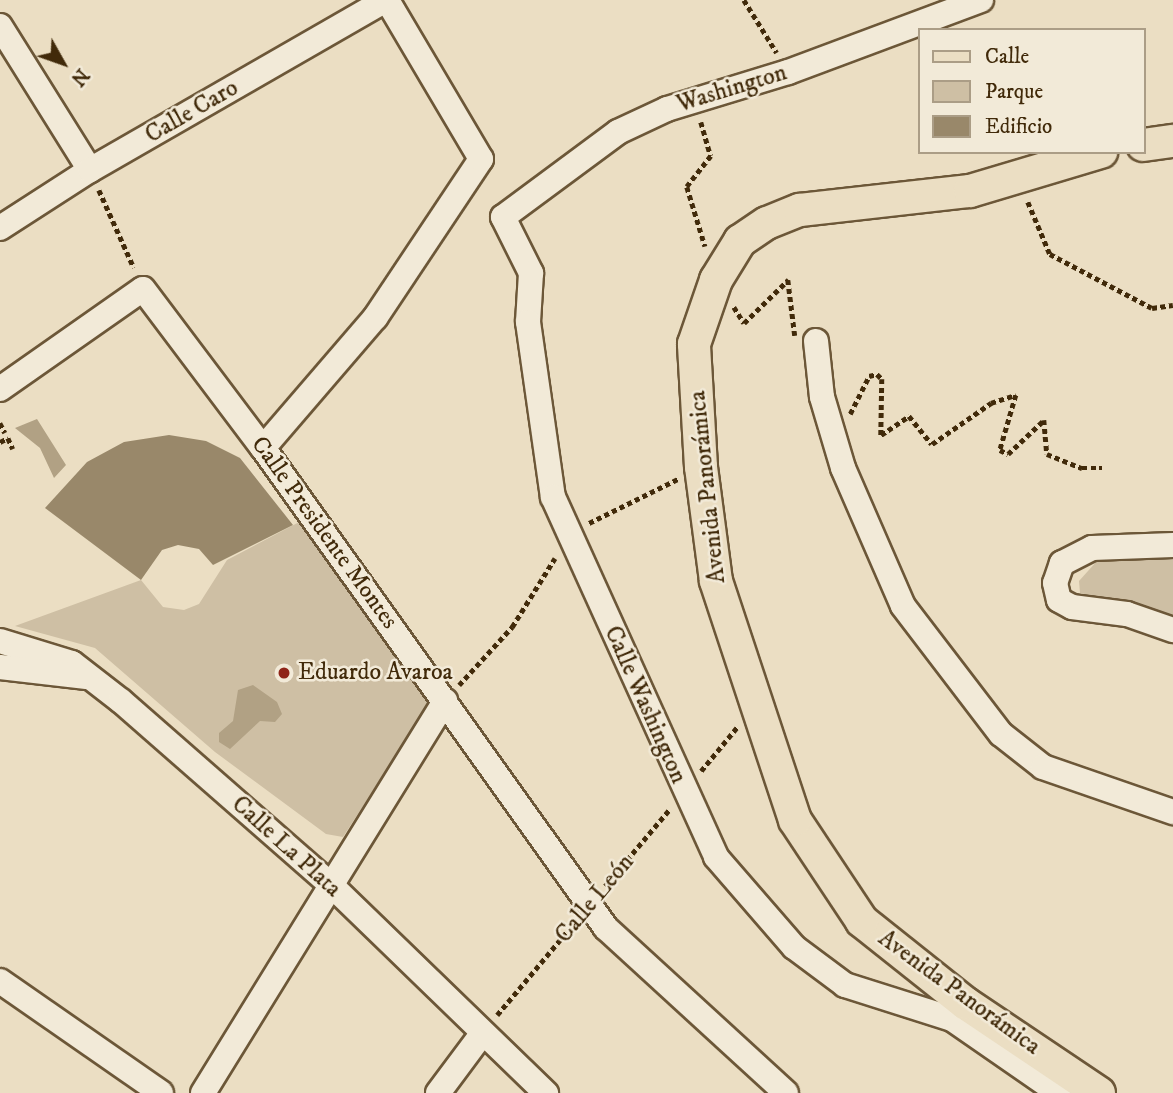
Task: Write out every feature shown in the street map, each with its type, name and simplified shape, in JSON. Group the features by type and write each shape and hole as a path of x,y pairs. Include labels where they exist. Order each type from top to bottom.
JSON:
{"main road":[{"path":"1145,145 1173,141"},
{"name":"Avenida Panorámica","path":"1095,154 1018,179 970,191 800,210 740,241 716,279 694,344 701,467 716,580 754,706 796,820 833,883 862,921 958,1011 1099,1093"}],"street":[{"name":"Calle Caro","path":"0,228 90,170 387,0"},
{"path":"263,448 375,318 481,159 387,0"},
{"name":"Washington","path":"503,217 618,132 694,100 788,72 981,0"},
{"path":"0,26 90,170"},
{"name":"Calle Washington","path":"503,217 531,273 528,322 553,497 683,793 716,857 794,947 845,985 958,1011 995,1049 1059,1093"},
{"path":"0,389 143,289"},
{"name":"Calle Presidente Montes","path":"143,289 263,448 606,928 786,1093"},
{"path":"816,345 830,423 843,468 903,606 1001,734 1043,767 1173,812"},
{"path":"1173,545 1092,548 1062,563 1055,583 1059,600 1072,607 1127,614 1173,630"},
{"name":"Calle La Plata","path":"0,641 46,651 91,678 330,884 482,1034 546,1093"},
{"path":"0,667 91,678"},
{"path":"203,1093 445,701"},
{"path":"0,981 161,1093"},
{"path":"438,1093 482,1034"}],"path":[{"path":"744,0 788,72"},
{"path":"694,100 711,156 687,187 716,279 744,323 789,280 790,328 803,350 816,345"},
{"path":"90,170 143,289"},
{"path":"1018,179 1049,254 1152,307 1173,305"},
{"path":"830,423 839,428 869,376 877,374 882,379 881,435 909,416 932,444 991,403 1016,395 1000,450 1008,454 1044,420 1047,454 1082,468 1102,468"},
{"path":"0,423 5,433"},
{"path":"0,442 8,438 13,449"},
{"name":"Calle León","path":"482,1034 754,706"}],"green space":[{"path":"303,520 435,694 343,837 326,834 215,752 95,648 15,626 141,580 163,607 184,610 199,604 227,560"},
{"path":"1173,554 1173,616 1080,593 1079,581 1097,561"}],"shaded area":[{"path":"37,419 66,465 54,478 40,448 15,428"},
{"path":"253,685 277,702 282,714 275,722 260,721 230,749 219,742 219,733 233,721 238,690"}],"building":[{"path":"169,435 206,441 240,458 293,525 213,565 199,549 178,545 162,550 141,580 45,508 87,462 124,442"}],"place":[{"name":"Eduardo Avaroa","path":"284,673"}]}
